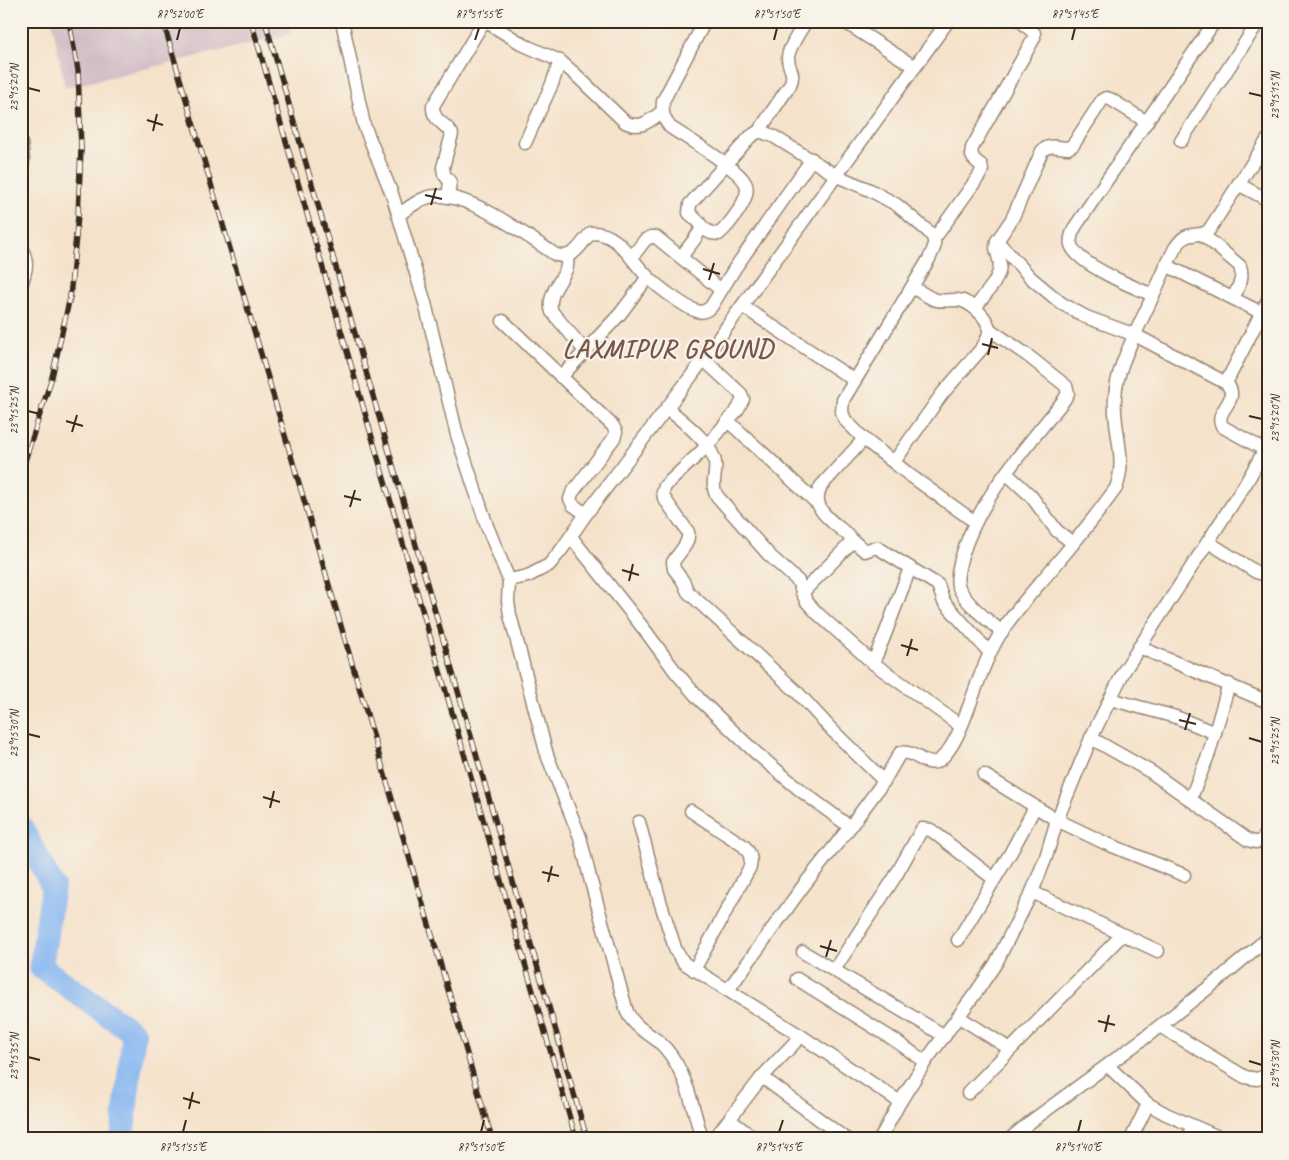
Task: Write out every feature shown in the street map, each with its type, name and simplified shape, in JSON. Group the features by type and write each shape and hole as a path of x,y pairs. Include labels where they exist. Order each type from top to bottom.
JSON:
{"street":[{"path":"342,21 364,125 392,194 425,303 457,435 487,526 509,580 508,601 510,615 535,711 555,778 574,817 627,1012 632,1022 666,1048 675,1060 684,1080 702,1139"},
{"path":"448,197 450,182 444,174 443,167 452,134 436,118 433,113 433,106 485,21 524,45 560,61 625,122 639,126 662,112"},
{"path":"706,21 664,101 662,112 670,127 726,164 742,177 747,187 746,198 720,234 711,233 701,227 689,213 690,204 726,164 750,137 759,131 790,85 794,77 788,57 806,21"},
{"path":"843,21 916,67"},
{"path":"509,580 528,576 549,564 571,536 742,306 948,21"},
{"path":"934,239 982,170 981,165 971,154 972,148 1034,38 1034,33 1021,21"},
{"path":"1153,295 1112,276 1080,256 1072,248 1070,240 1077,224 1215,21"},
{"path":"1181,141 1259,21"},
{"path":"525,143 544,103 560,61"},
{"path":"974,308 994,283 999,272 1000,264 996,248 997,241 1012,219 1042,151 1046,146 1068,148 1073,145 1102,100 1106,98 1146,122"},
{"path":"759,131 773,136 836,176 870,190 897,205 929,232 934,239 934,248 929,258 843,400 842,412 845,420 864,438 975,522"},
{"path":"728,990 804,885 884,781 900,753 904,752 929,762 935,762 942,758 961,726 990,653 1020,604 1073,543 1116,488 1121,476 1122,463 1115,398 1120,371 1135,335 1175,248 1184,237 1190,234 1202,234 1209,230 1268,139"},
{"path":"21,143 23,160 21,178"},
{"path":"398,214 416,202 434,196 448,197 472,204 500,219 556,255 565,257 572,254 591,233 600,232 610,237 632,257 648,277 688,307 697,312 706,311 711,307 721,290 817,163"},
{"path":"1238,184 1268,200"},
{"path":"681,257 699,234 701,227"},
{"path":"1202,234 1240,266 1242,273 1241,282 1233,298"},
{"path":"632,257 645,240 651,236 681,257 721,290"},
{"path":"881,1138 900,1102 926,1062 996,963 1032,892 1046,857 1057,820 1110,699 1140,647 1246,483 1266,447 1223,427 1221,415 1232,394 1231,388 1226,383 1135,335 1086,317 1061,303 1031,278 997,241"},
{"path":"21,248 27,264 21,285"},
{"path":"565,257 568,260 568,266 554,289 550,305 552,312 586,352"},
{"path":"1166,265 1265,314"},
{"path":"561,377 620,314 648,277"},
{"path":"894,462 942,394 982,348 988,338 989,330 985,320 974,308 964,301 939,301 912,287"},
{"path":"1226,383 1265,314 1268,300"},
{"path":"742,306 854,380"},
{"path":"503,321 614,426 616,432 614,438 572,493 570,499 573,505 586,514"},
{"path":"989,330 1027,355 1066,386 1068,393 990,496 975,522 962,554 958,570 958,584 965,598 1002,632"},
{"path":"703,359 743,399 738,409 707,446 665,486 664,498 689,536 686,545 674,559 674,569 688,592 797,692 832,730 884,781"},
{"path":"667,408 697,434 707,446 714,459 716,470 713,486 717,496 769,556 798,581 806,600 817,612 873,663 961,726"},
{"path":"728,421 817,503 822,511 861,550 878,548 938,585 944,602 990,653"},
{"path":"817,503 817,494 821,486 864,438"},
{"path":"1006,473 1031,496 1057,531 1073,543"},
{"path":"571,536 644,629 674,671 699,699 755,752 800,790 850,827"},
{"path":"802,593 847,549 851,539"},
{"path":"1208,542 1256,572 1266,576"},
{"path":"873,663 910,568"},
{"path":"1140,647 1268,702"},
{"path":"1190,800 1200,778 1229,684"},
{"path":"1110,699 1176,717 1215,733"},
{"path":"1092,738 1151,772 1248,840 1255,843 1260,842 1264,839 1268,830"},
{"path":"984,776 1057,820 1105,843 1184,875"},
{"path":"958,940 1026,827 1035,807"},
{"path":"691,810 744,846 749,851 751,860 750,867 694,970"},
{"path":"639,822 660,901 676,951 684,963 801,1036 900,1102"},
{"path":"834,970 895,877 922,829 931,830 994,879"},
{"path":"1032,892 1158,951"},
{"path":"968,1093 1122,935"},
{"path":"1010,1139 1160,1026 1266,942"},
{"path":"803,952 945,1036"},
{"path":"797,979 926,1062"},
{"path":"959,1017 1010,1049"},
{"path":"1160,1026 1245,1077 1257,1079 1268,1075"},
{"path":"714,1139 762,1078 801,1036"},
{"path":"1108,1066 1148,1104 1223,1139"},
{"path":"762,1078 846,1139"},
{"path":"1131,1139 1148,1104"},
{"path":"730,1120 755,1139"},
{"path":"1187,1139 1193,1126"}],"shaded area":[{"path":"52,21 288,21 291,34 65,88"}],"waterway":[{"path":"21,827 53,887 41,967 134,1033 122,1139"}],"railway":[{"path":"21,473 52,377 70,297 78,216 81,149 78,70 69,21"},
{"path":"163,21 492,1139"},
{"path":"251,21 576,1139"},
{"path":"265,21 587,1139"}],"district":[{"name":"LAXMIPUR GROUND","path":"668,348"}]}
